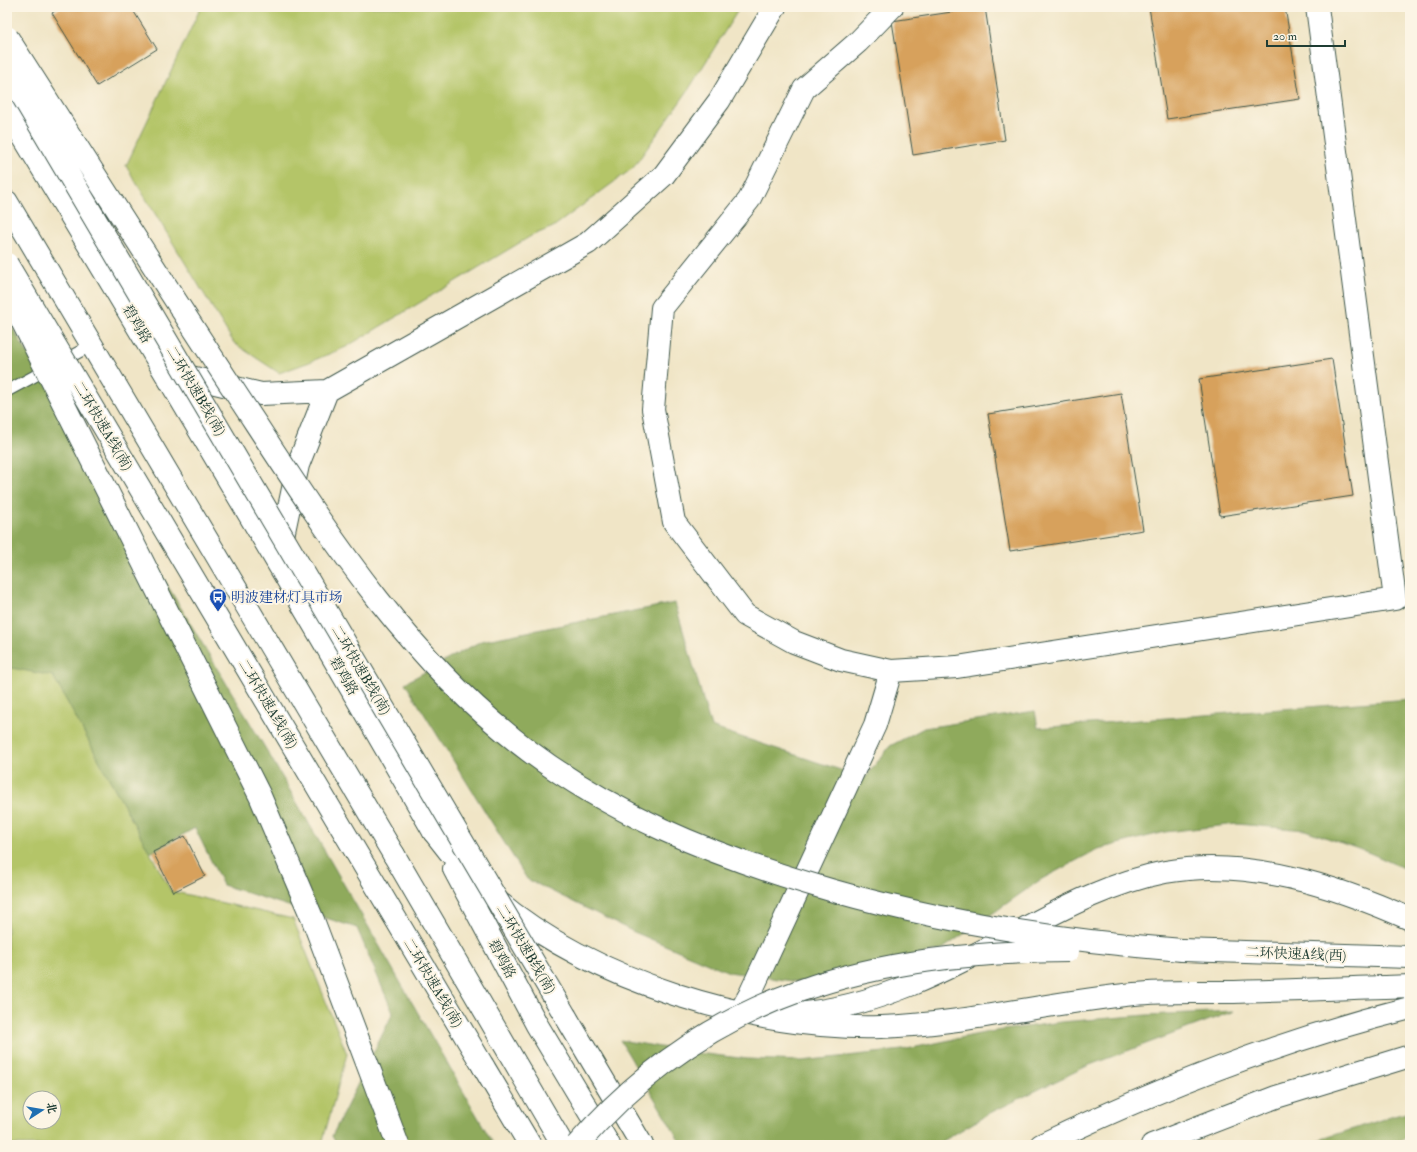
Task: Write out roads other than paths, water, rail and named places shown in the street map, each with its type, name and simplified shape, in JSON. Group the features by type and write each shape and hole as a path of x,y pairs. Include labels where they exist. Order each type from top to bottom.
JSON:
{"main road":[{"path":"165,371 261,394 327,391 588,243 664,174 719,101 775,7"},
{"path":"892,7 858,42 804,89 748,200 662,308 653,409 674,522 745,615 794,642 841,660 891,671 957,668 1394,599 1317,7"},
{"path":"7,37 228,382 356,573 402,630 446,678 476,707 530,752 587,791 649,824 716,853 812,885 902,910 986,927 1079,941 1182,950"},
{"name":"二环快速B线(南)","path":"7,70 642,1145"},
{"name":"碧鸡路","path":"7,110 278,561 434,832 537,1025 609,1145"},
{"path":"7,202 564,1145"},
{"name":"二环快速A线(南)","path":"7,264 530,1145"},
{"path":"7,291 260,796 313,920 398,1145"},
{"path":"278,561 298,465 327,391"},
{"path":"749,1014 750,994 875,725 891,671"},
{"path":"434,832 452,856 473,879 515,914 548,936 600,964 637,980 698,1001 749,1014 812,1025 883,1027 954,1020 1068,1002 1141,994 1410,986"},
{"path":"749,1014 796,1014 832,1009 867,1000 900,989 950,967 1078,902 1136,879 1166,872 1197,868 1229,869 1277,876 1341,892 1410,919"},
{"path":"577,1145 600,1118 630,1090 692,1043 724,1024 757,1008 818,984 896,965 971,956 1051,951 1182,950"},
{"name":"二环快速A线(西)","path":"1182,950 1410,957"},
{"path":"1041,1145 1124,1106 1215,1070 1306,1038 1410,1008"},
{"path":"1152,1145 1276,1097 1410,1056"}],"lane":[{"path":"7,391 92,345"}],"place":[{"name":"明波建材灯具市场","path":"218,612"}]}
